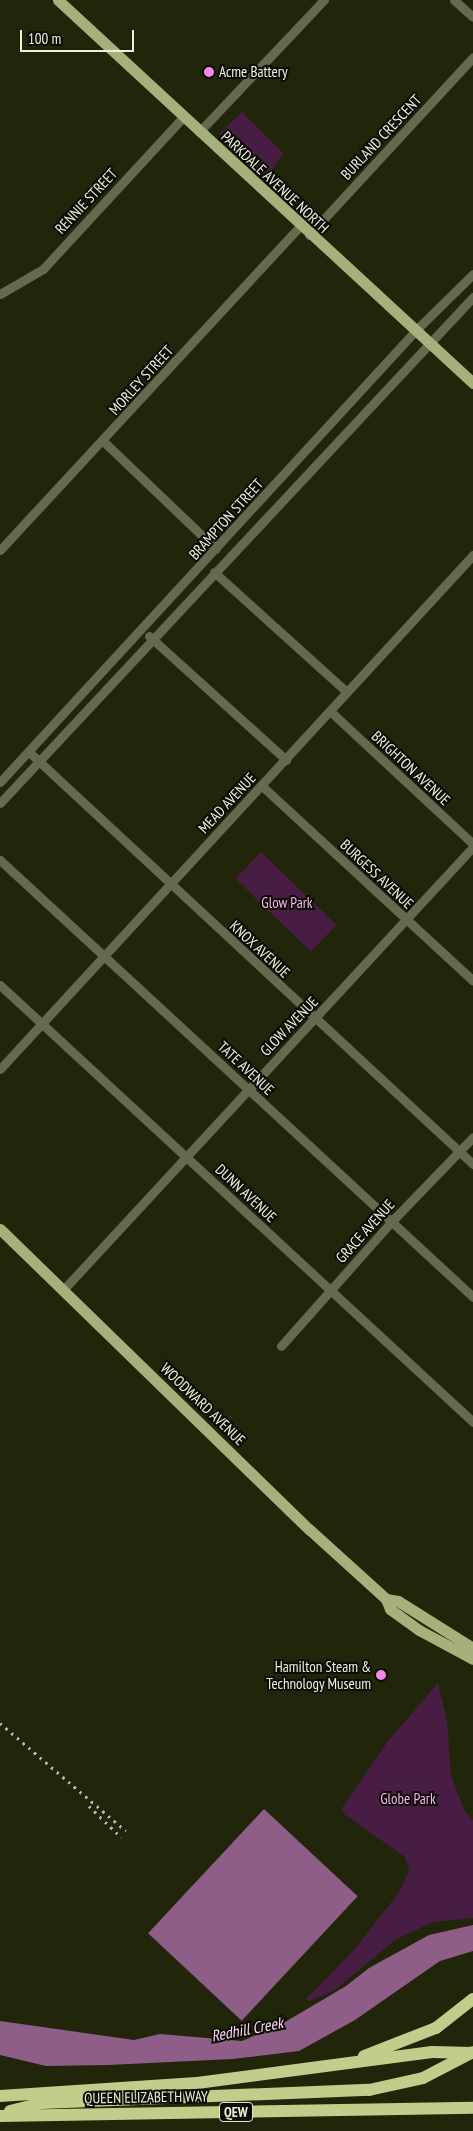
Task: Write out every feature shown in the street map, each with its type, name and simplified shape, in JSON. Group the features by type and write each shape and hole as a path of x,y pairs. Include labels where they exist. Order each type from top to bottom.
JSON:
{"highway":[{"path":"352,2061 421,2036 458,2014 473,1999"},
{"path":"0,2096 197,2083 352,2061 432,2052 473,2052"},
{"path":"0,2115 41,2103 369,2090 423,2078 473,2052"},
{"name":"QUEEN ELIZABETH WAY","path":"0,2115 473,2108"}],"main road":[{"name":"PARKDALE AVENUE NORTH","path":"58,0 309,235 473,383"},
{"name":"WOODWARD AVENUE","path":"0,1229 310,1530 386,1599 390,1609 419,1630 473,1659"},
{"name":"WOODWARD AVENUE","path":"386,1599 398,1601 473,1648"}],"street":[{"path":"199,132 324,0"},
{"path":"454,0 473,17"},
{"name":"BURLAND CRESCENT","path":"309,235 473,57"},
{"name":"RENNIE STREET","path":"0,294 42,269 184,116"},
{"name":"MORLEY STREET","path":"0,550 104,441 300,226"},
{"name":"BRAMPTON STREET","path":"0,782 143,631 416,330 473,274"},
{"name":"BRAMPTON STREET","path":"0,803 473,297"},
{"path":"104,441 216,549"},
{"name":"MEAD AVENUE","path":"0,1068 331,712 347,692 473,556"},
{"path":"214,572 347,692"},
{"path":"143,631 286,760"},
{"name":"BRIGHTON AVENUE","path":"331,712 473,846"},
{"name":"KNOX AVENUE","path":"29,752 169,885 473,1164"},
{"name":"BURGESS AVENUE","path":"262,786 473,982"},
{"name":"GLOW AVENUE","path":"63,1290 248,1088 407,921 473,846"},
{"name":"TATE AVENUE","path":"0,860 473,1297"},
{"name":"DUNN AVENUE","path":"0,985 473,1422"},
{"name":"GRACE AVENUE","path":"281,1346 391,1222 473,1137"}],"green space":[{"path":"242,112 283,153 267,178 219,134"},
{"name":"Glow Park","path":"261,852 337,925 311,952 235,879"},
{"name":"Globe Park","path":"438,1683 447,1721 451,1775 464,1810 473,1820 473,1918 433,1922 395,1940 335,1990 310,2001 306,1999 353,1951 400,1891 409,1871 405,1857 344,1814 342,1808 388,1741"}],"shaded area":[{"path":"264,1809 358,1896 242,2021 148,1933"},
{"path":"473,1925 473,1951 440,1961 355,2020 299,2051 233,2059 46,2066 0,2055 0,2021 134,2040 160,2034 242,2041 280,2025 346,1986 369,1968 429,1935"}],"railway":[{"path":"0,1723 126,1831"},
{"path":"89,1806 121,1837"}],"place":[{"name":"Acme Battery","path":"209,72"},
{"name":"Hamilton Steam & Technology Museum","path":"381,1675"}],"water label":[{"name":"Redhill Creek","path":"247,2029"}]}
